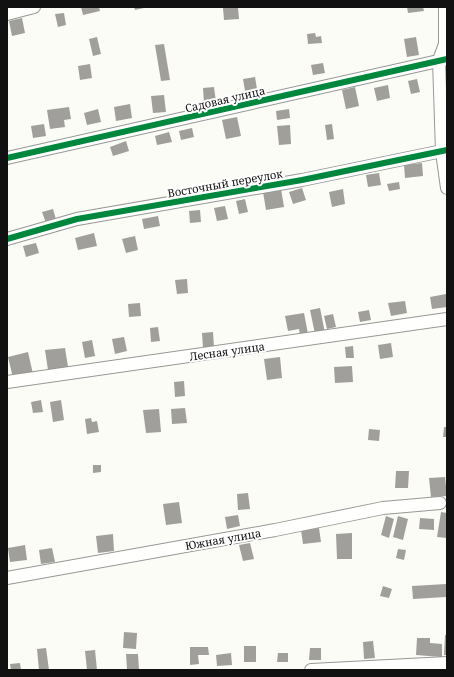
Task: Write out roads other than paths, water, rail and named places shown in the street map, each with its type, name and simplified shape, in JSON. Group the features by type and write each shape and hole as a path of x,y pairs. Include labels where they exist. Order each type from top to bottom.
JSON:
{"street":[{"path":"7,14 34,7"},
{"path":"445,7 445,44 443,59 444,151 447,188"},
{"name":"Садовая улица","path":"7,158 443,59"},
{"name":"Восточный переулок","path":"7,239 77,219 302,180 444,151"},
{"name":"Лесная улица","path":"7,382 447,319"},
{"name":"Южная улица","path":"7,578 275,530 383,508 440,503"},
{"path":"310,670 447,663"}]}
